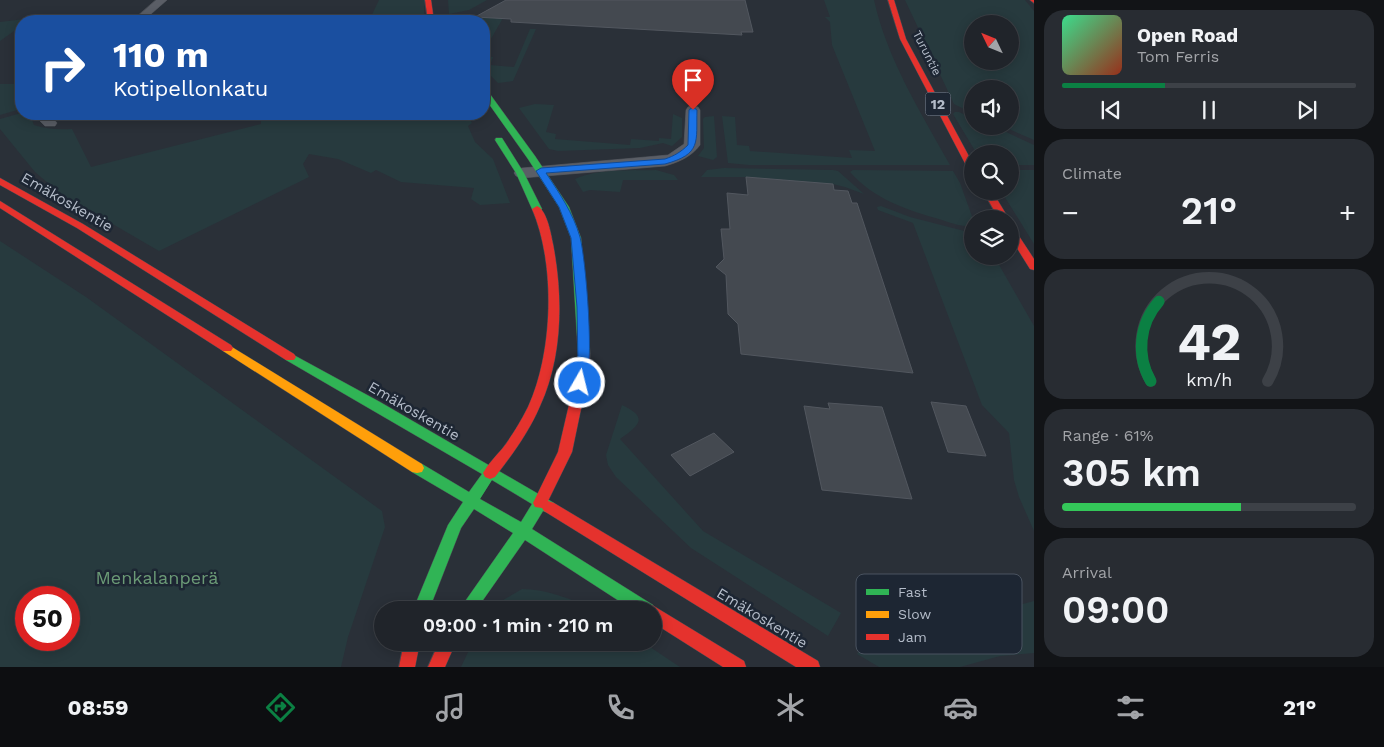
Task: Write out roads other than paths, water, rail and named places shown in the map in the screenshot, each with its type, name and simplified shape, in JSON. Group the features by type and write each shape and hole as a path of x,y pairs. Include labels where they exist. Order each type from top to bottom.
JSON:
{"main road":[{"path":"428,0 430,15"},
{"name":"Turuntie","path":"891,0 903,39 964,154"},
{"path":"473,601 523,531 563,458 584,366 582,307 576,238 564,207 541,171 490,100"},
{"path":"425,601 455,525 490,472 520,436 530,417 550,362 553,335 553,288 547,235 513,161 492,129"},
{"name":"Emäkoskentie","path":"0,181 80,226 282,353 490,472 812,667"},
{"path":"0,204 470,501 523,531 633,601"},
{"path":"1019,243 1034,267"},
{"path":"662,619 738,667"},
{"path":"407,667 410,651"},
{"path":"436,667 444,651"}],"street":[{"path":"144,15 162,0"},
{"path":"519,174 665,161 675,158 685,153 692,145 693,110"}],"park label":[{"name":"Menkalanperä","path":"157,577"}]}
